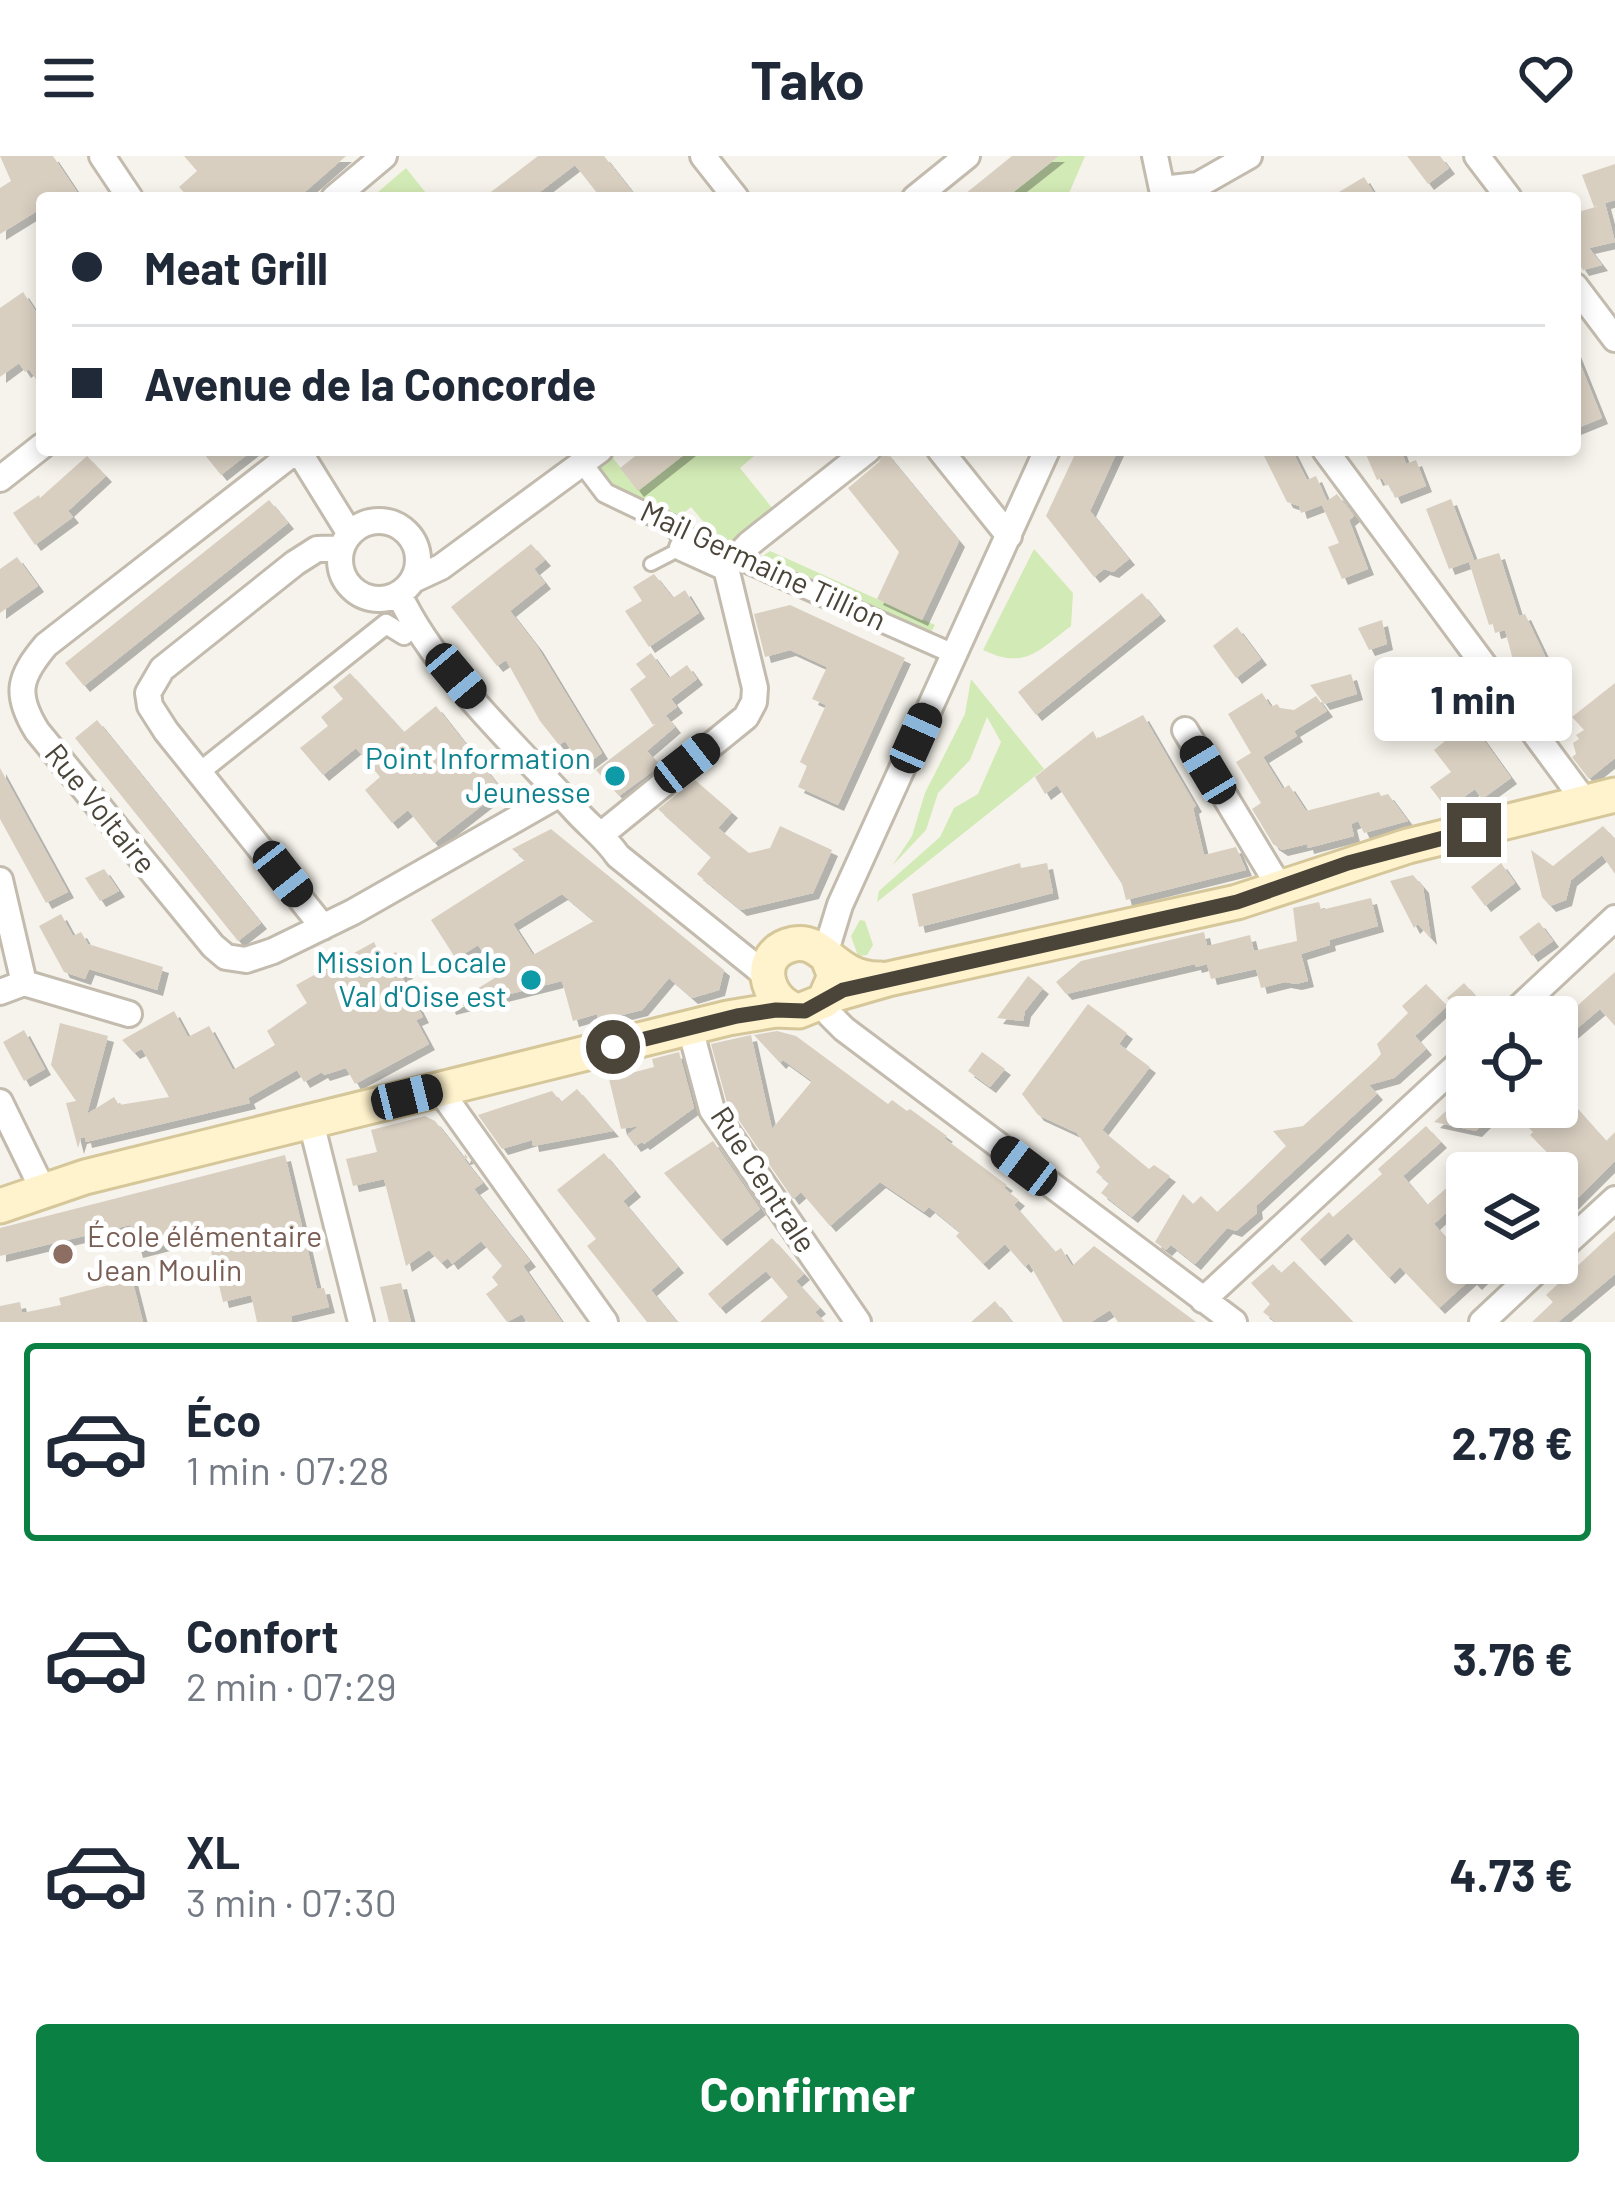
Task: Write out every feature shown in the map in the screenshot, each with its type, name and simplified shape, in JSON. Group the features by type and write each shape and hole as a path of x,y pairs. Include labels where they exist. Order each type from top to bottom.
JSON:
{"main road":[{"path":"0,1186 42,1186 86,1177 728,1018 818,1002 888,979 1123,929 1280,888 1408,846 1600,799"},
{"path":"728,1018 756,998 774,956 809,950 849,975 888,979"},
{"path":"809,950 835,976 818,1002"},
{"path":"767,978 777,1001 818,1002"},
{"path":"0,1206 42,1186"}],"street":[{"path":"102,156 126,192"},
{"path":"341,192 384,156"},
{"path":"703,156 731,192"},
{"path":"922,192 967,156"},
{"path":"1155,156 1160,192"},
{"path":"1165,192 1198,185 1249,156"},
{"path":"1477,156 1504,192"},
{"path":"1581,294 1615,339"},
{"path":"0,479 36,451"},
{"name":"Rue Voltaire","path":"289,456 46,645 26,669 22,690 24,710 37,731 213,946 226,957 246,960 323,927 560,794"},
{"path":"300,456 346,540 343,574 350,586 373,599 441,567 591,457"},
{"path":"732,562 861,456"},
{"path":"945,456 1009,536"},
{"path":"603,836 627,847 729,931 753,943 809,950 840,905 1044,456"},
{"path":"1330,456 1600,799"},
{"name":"Mail Germaine Tillion","path":"591,457 605,493 732,562 954,654"},
{"path":"323,927 150,706 148,692 154,678 295,563 346,540 366,523 385,521 402,528 415,543 418,562 406,587 414,626 618,856 767,978"},
{"path":"682,548 732,562"},
{"path":"603,836 746,717 754,702 732,562"},
{"path":"201,772 386,624 404,635 414,626"},
{"path":"1185,730 1280,888"},
{"path":"0,880 25,983"},
{"path":"1531,996 1615,918"},
{"path":"0,992 25,983 129,1014"},
{"path":"818,1002 844,1029 1234,1322"},
{"name":"Rue Centrale","path":"690,1028 712,1110 858,1322"},
{"path":"1203,1300 1446,1076"},
{"path":"439,1090 605,1322"},
{"path":"0,1102 42,1186"},
{"path":"310,1122 361,1322"},
{"path":"1578,1233 1615,1199"},
{"path":"1482,1322 1523,1284"}],"lane":[{"path":"651,564 682,548"}],"green space":[{"path":"1059,156 1085,156 1070,192 1014,192"},
{"path":"406,168 425,192 378,192"},
{"path":"682,456 754,456 740,468 773,509 731,543 717,538 691,507 675,520 615,492 597,470 612,457 639,490"},
{"path":"1034,549 1073,593 1071,626 1030,655 997,656 983,650"},
{"path":"770,551 935,625 931,632 763,556"},
{"path":"971,679 1044,769 877,902 879,891 940,837 954,808 978,794 1001,742 987,717 970,760 938,793 926,830 892,866 912,836 925,793 965,714"},
{"path":"860,920 865,921 873,945 867,955 858,956 851,936"}],"building":[{"path":"0,156 53,156 77,192 36,192 36,212 0,234 0,188 11,181"},
{"path":"184,156 346,156 305,192 184,192 179,187 197,171"},
{"path":"538,156 604,156 632,192 596,192 575,165 540,192 491,192"},
{"path":"1012,156 1059,156 1014,192 967,192"},
{"path":"1407,156 1440,156 1449,168 1428,184"},
{"path":"1615,164 1615,200 1605,203 1615,242 1589,248 1602,265 1583,270 1581,211 1602,205 1594,207 1582,175"},
{"path":"1364,177 1373,192 1339,192"},
{"path":"23,292 36,312 36,379 19,363 0,377 0,308"},
{"path":"1581,366 1602,418 1581,427"},
{"path":"87,456 106,476 68,511 73,517 35,545 13,513 40,498"},
{"path":"206,456 245,456 221,475"},
{"path":"635,456 682,456 638,491 620,468"},
{"path":"882,456 889,456 959,541 922,620 877,599 899,552 848,488"},
{"path":"1074,456 1115,456 1090,511 1129,559 1113,572 1104,569 1094,577 1046,516"},
{"path":"1264,456 1295,456 1307,480 1316,476 1327,501 1337,494 1354,516 1349,520 1368,569 1342,579 1328,547 1339,543 1322,505 1301,513 1299,506 1287,502"},
{"path":"1367,456 1403,456 1406,464 1416,460 1426,486 1395,498 1389,484 1377,480"},
{"path":"1451,499 1474,560 1449,569 1426,509"},
{"path":"269,500 288,523 84,686 65,663"},
{"path":"531,544 545,560 534,569 545,583 510,611 537,646 602,753 583,767 565,741 559,745 540,721 506,660 497,666 451,607"},
{"path":"1499,553 1519,616 1525,614 1554,675 1538,686 1513,660 1505,630 1495,633 1493,624 1489,625 1469,562"},
{"path":"17,557 38,586 0,613 0,569"},
{"path":"654,574 673,598 685,590 699,613 649,647 625,611 642,601 633,587"},
{"path":"1142,593 1160,615 1036,715 1018,692"},
{"path":"790,605 905,658 838,805 798,787 807,766 800,762 826,705 812,699 827,667 790,650 765,657 754,614"},
{"path":"1382,620 1387,644 1369,650 1358,628"},
{"path":"1237,627 1261,659 1236,678 1213,646"},
{"path":"651,653 669,678 687,665 697,679 671,699 677,707 653,725 630,689 646,677 636,664"},
{"path":"350,673 404,732 436,706 502,790 434,843 408,810 392,823 365,790 380,777 356,748 323,775 300,748 328,726 321,717 343,699 333,687"},
{"path":"1351,674 1357,694 1324,704 1310,685"},
{"path":"1615,683 1615,758 1589,779 1572,757 1576,754 1573,743 1579,739 1576,735 1584,730 1572,717"},
{"path":"1474,686 1489,705 1467,721 1453,701"},
{"path":"1262,693 1271,707 1277,704 1294,710 1316,696 1327,711 1263,757 1283,789 1289,785 1306,811 1379,792 1388,794 1408,821 1364,833 1358,821 1351,824 1354,836 1308,848 1307,844 1282,850 1273,844 1252,809 1261,803 1236,762 1251,753 1228,714"},
{"path":"1143,715 1196,806 1204,855 1236,847 1246,870 1126,900 1122,884 1057,785 1045,794 1035,777 1093,731 1097,739"},
{"path":"666,716 675,727 647,751 660,766 619,796 596,770"},
{"path":"97,720 261,923 238,941 75,738"},
{"path":"1470,721 1511,778 1482,799 1475,789 1447,809 1430,787 1451,772 1434,750"},
{"path":"0,768 68,892 46,903 0,819"},
{"path":"695,780 732,812 718,828 749,853 770,848 780,826 832,850 813,893 741,910 697,874 711,857 658,809"},
{"path":"1603,826 1615,839 1615,874 1602,855 1571,880 1566,900 1550,906 1542,897 1531,850 1553,866"},
{"path":"551,829 724,970 719,990 692,998 669,978 642,1010 598,1021 597,1014 573,1021 562,981 450,1009 498,976 478,945 456,959 431,920 525,860 512,849","holes":["562,894 594,921 533,955 513,924"]},
{"path":"1020,863 1021,868 1047,863 1053,893 919,927 912,894"},
{"path":"1501,863 1515,883 1485,906 1471,887"},
{"path":"104,869 119,891 100,901 85,878"},
{"path":"1413,875 1423,887 1431,939 1418,924 1414,928 1390,881"},
{"path":"1371,898 1378,926 1301,954 1308,981 1261,988 1256,969 1211,979 1207,964 1195,964 1066,994 1056,982 1081,961 1204,932 1207,946 1250,935 1254,951 1297,941 1293,908 1319,902 1321,910"},
{"path":"61,914 73,936 81,932 88,944 163,967 157,990 89,969 85,979 64,972 39,926"},
{"path":"1539,922 1553,941 1532,956 1519,937"},
{"path":"374,942 382,959 396,952 407,973 401,975 423,1017 416,1020 429,1044 355,1084 346,1068 322,1072 304,1082 297,1070 248,1098 250,1103 86,1142 81,1138 78,1148 66,1103 76,1101 51,1065 60,1023 108,1036 87,1114 114,1097 119,1105 169,1097 142,1049 134,1053 122,1040 174,1011 188,1037 209,1026 233,1070 275,1045 267,1031 307,1003 296,985"},
{"path":"1615,972 1615,1026 1600,1009 1578,1028 1578,1005"},
{"path":"1028,976 1043,988 1023,1021 997,1018"},
{"path":"1464,983 1475,996 1449,996"},
{"path":"1426,984 1446,1005 1415,1036 1426,1049 1394,1078 1369,1085 1377,1094 1256,1206 1257,1213 1236,1231 1227,1228 1195,1264 1171,1245 1166,1250 1155,1242 1183,1194 1193,1204 1201,1196 1217,1212 1249,1182 1286,1146 1273,1131 1303,1126 1376,1060 1381,1054 1377,1044 1408,1013 1402,1006"},
{"path":"1088,1004 1127,1033 1119,1044 1150,1067 1102,1130 1149,1169 1154,1165 1170,1176 1132,1217 1101,1193 1109,1183 1096,1172 1100,1167 1077,1133 1038,1115 1022,1094"},
{"path":"24,1030 45,1069 24,1081 3,1042"},
{"path":"777,1031 796,1036 888,1104 892,1100 910,1109 947,1136 944,1138 1007,1185 1004,1188 1019,1200 1014,1205 1055,1252 1061,1248 1072,1266 1094,1246 1196,1322 1118,1322 1110,1310 1091,1322 1063,1322 1029,1263 1025,1267 1005,1244 983,1264 956,1236 960,1232 929,1207 924,1212 880,1182 830,1226 801,1192 793,1199 727,1103 711,1044 751,1035 772,1129 812,1081 783,1060 780,1063 754,1035"},
{"path":"679,1052 694,1108 635,1146 627,1135 639,1126 621,1129 609,1079 654,1067 652,1059"},
{"path":"982,1052 1005,1069 990,1087 968,1071"},
{"path":"577,1089 613,1131 533,1146 532,1140 502,1149 478,1115 552,1091 561,1102"},
{"path":"1578,1110 1606,1141 1615,1132 1615,1161 1578,1198 1578,1152 1547,1152 1530,1135 1529,1128 1578,1128"},
{"path":"425,1116 468,1158 464,1159 483,1183 474,1189 530,1261 523,1266 562,1322 527,1322 522,1314 507,1322 486,1294 498,1285 492,1277 502,1266 481,1241 452,1264 448,1258 441,1263 429,1250 406,1266 384,1179 353,1186 346,1159 377,1152 371,1130"},
{"path":"1426,1126 1441,1142 1403,1176 1427,1205 1446,1188 1446,1213 1434,1224 1446,1238 1446,1284 1465,1284 1439,1308 1400,1267 1389,1278 1348,1233 1319,1260 1300,1239 1382,1174 1378,1169"},
{"path":"713,1141 760,1209 721,1240 664,1173"},
{"path":"604,1153 635,1191 623,1201 678,1267 651,1290 677,1322 647,1322 587,1246 596,1239 557,1190"},
{"path":"285,1155 317,1289 324,1288 329,1307 291,1316 292,1322 257,1322 251,1295 223,1302 207,1234 137,1252 130,1225 0,1256 0,1228"},
{"path":"1615,1231 1615,1274 1558,1322 1532,1322 1553,1302 1546,1295 1558,1284 1578,1284 1578,1265"},
{"path":"772,1238 804,1274 796,1281 820,1308 815,1312 824,1322 760,1322 788,1297 766,1271 720,1308 708,1294"},
{"path":"1294,1261 1353,1322 1276,1322 1263,1312 1270,1304 1251,1283 1273,1264 1281,1273"},
{"path":"132,1279 143,1322 0,1322 0,1306 20,1302 22,1313 61,1305 59,1298"},
{"path":"401,1283 411,1322 389,1322 380,1287"},
{"path":"995,1301 1012,1322 971,1322"}],"place":[{"name":"Point Information Jeunesse","path":"615,776"},
{"name":"Mission Locale Val d'Oise est","path":"531,980"},
{"name":"École élémentaire Jean Moulin","path":"63,1254"}],"route":[{"path":"613,1047 737,1016 805,1011 843,990 1237,902 1348,863 1474,830"}]}
